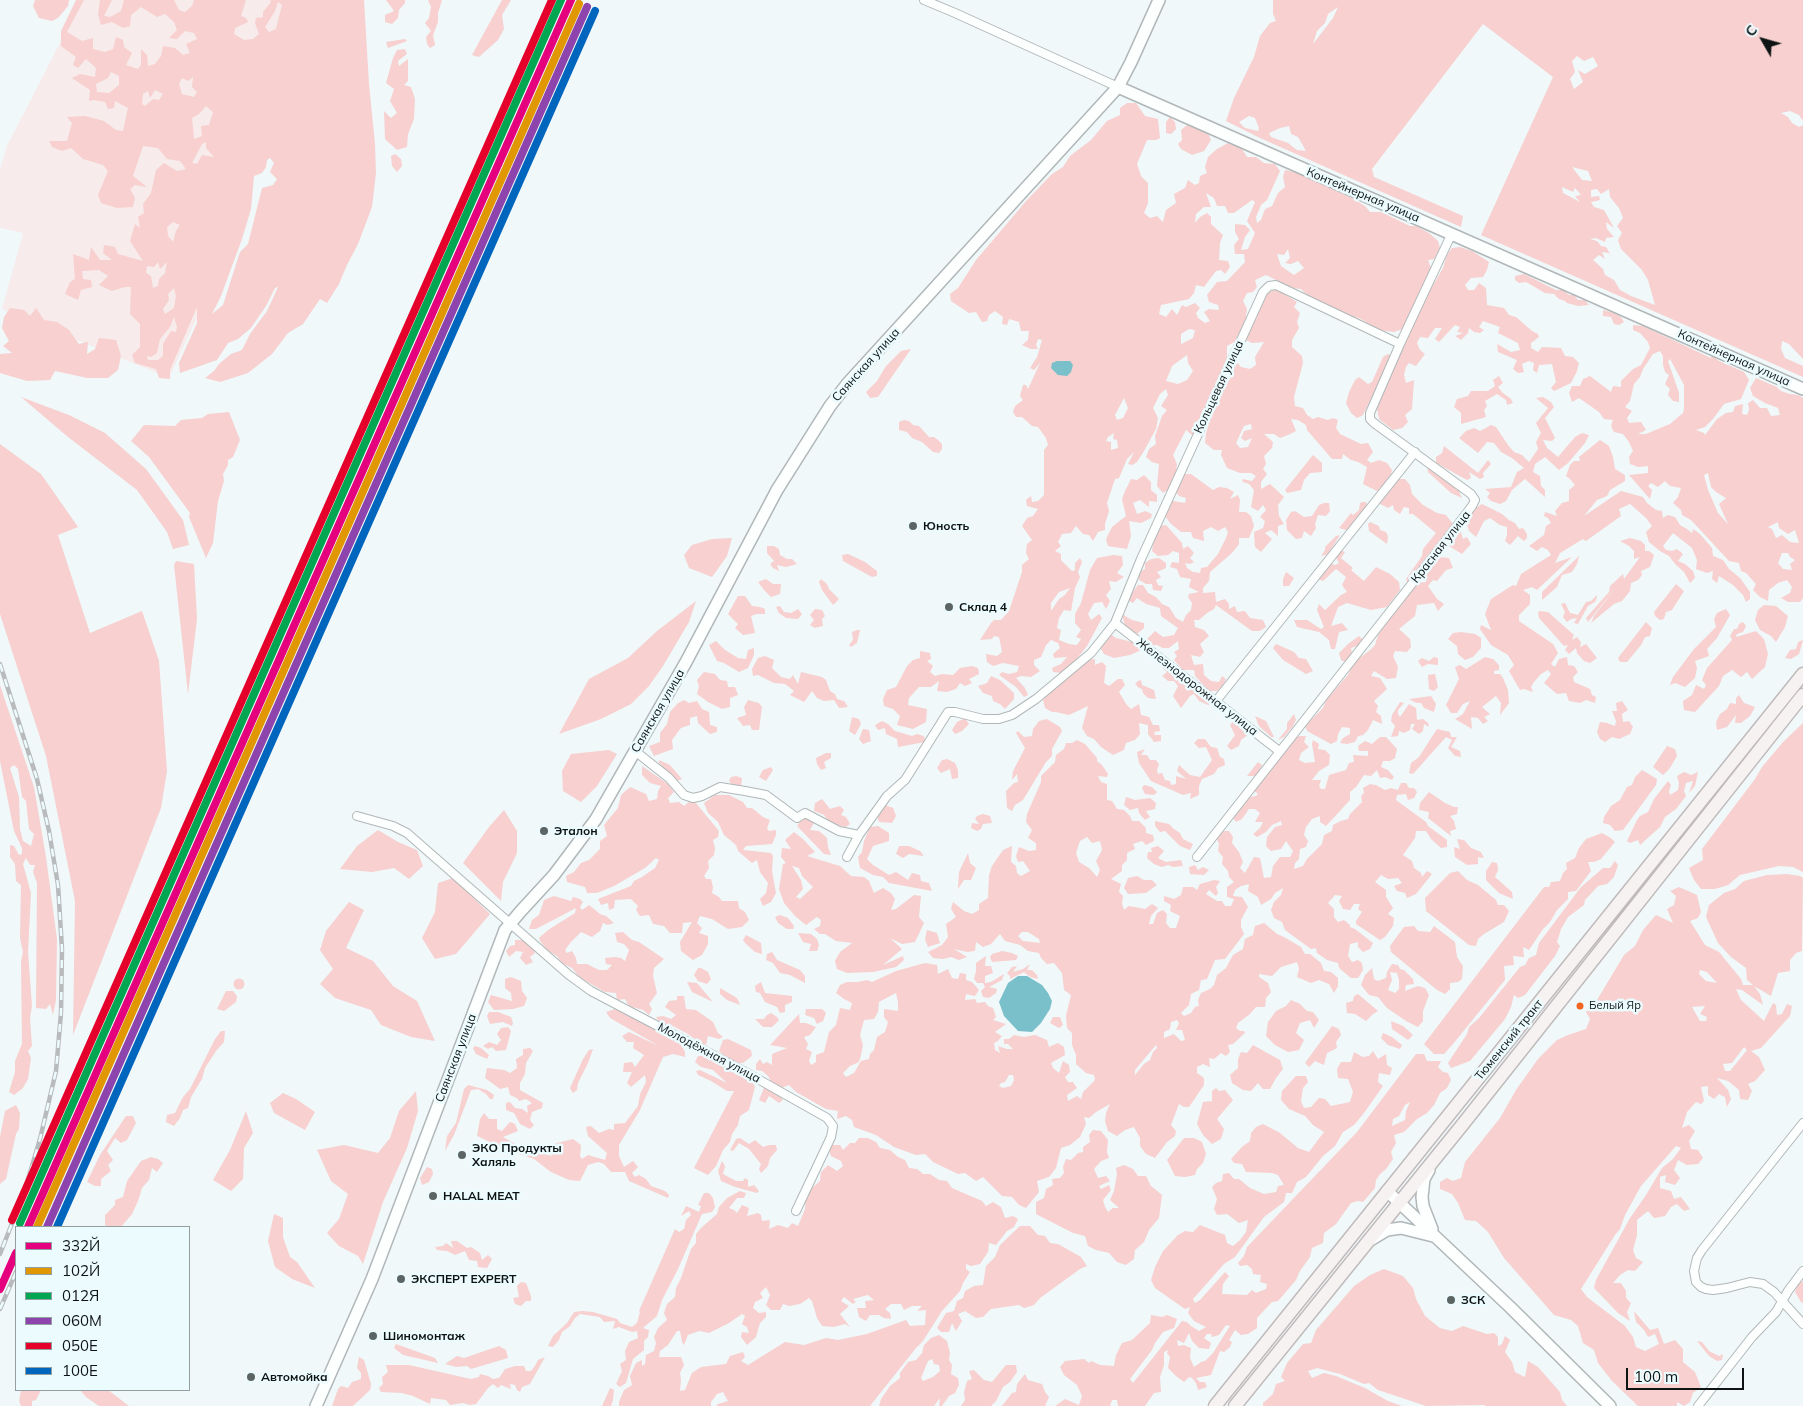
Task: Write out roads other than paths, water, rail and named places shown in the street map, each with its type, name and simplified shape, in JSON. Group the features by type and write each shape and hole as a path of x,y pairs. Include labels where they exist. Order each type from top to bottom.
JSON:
{"main road":[{"name":"Тюменский тракт","path":"1215,1406 1803,674"},
{"name":"Тюменский тракт","path":"1235,1406 1434,1160 1803,695"}],"street":[{"name":"Контейнерная улица","path":"924,0 1803,389"},
{"name":"Саянская улица","path":"316,1406 374,1275 501,938 511,923 554,876 584,836 690,654 777,490 830,406 848,383 1118,87 1159,0"},
{"name":"Красная улица","path":"1197,857 1440,548 1475,500 1471,494 1370,419 1370,413 1400,344 1452,233"},
{"name":"Кольцевая улица","path":"1115,623 1143,554 1263,292 1269,286 1276,285 1400,344"},
{"path":"1216,701 1415,452"},
{"path":"847,857 859,835 887,796 905,780 948,712 999,720 1012,715 1036,699 1091,653 1115,623"},
{"name":"Железнодорожная улица","path":"1115,623 1279,752"},
{"path":"635,751 669,778 684,795 693,798 702,796 720,787 766,795 797,818 805,812 839,831 859,835"},
{"name":"Молодёжная улица","path":"357,816 393,826 407,833 569,975 591,991 827,1118 833,1126 831,1137 796,1211"},
{"path":"1803,1124 1702,1250 1697,1258 1694,1271 1696,1282 1706,1289 1713,1290 1750,1282 1759,1283 1771,1289 1783,1302 1800,1314 1803,1324"},
{"path":"1434,1160 1424,1180 1422,1197 1428,1221 1437,1237"},
{"path":"1387,1191 1562,1357 1610,1406"},
{"path":"1366,1243 1380,1234 1401,1228 1408,1228 1437,1237"},
{"path":"1698,1406 1752,1337 1783,1302 1788,1291 1803,1271"}],"water":[{"path":"1070,361 1073,365 1071,372 1067,376 1058,375 1051,368 1052,363"},
{"path":"1018,976 1027,976 1042,985 1052,1001 1050,1009 1041,1023 1032,1032 1018,1031 1004,1016 999,1002 1008,983"}],"railway":[{"path":"36,1226 579,0"},
{"path":"0,664 37,779 49,831 58,885 62,949 61,1013 56,1071 40,1139 24,1193 0,1254"},
{"path":"0,1309 15,1274"}],"place":[{"name":"Юность","path":"913,526"},
{"name":"Склад 4","path":"949,607"},
{"name":"Эталон","path":"544,831"},
{"name":"Белый Яр","path":"1580,1006"},
{"name":"ЭКО Продукты Халяль","path":"462,1155"},
{"name":"HALAL MEAT","path":"433,1196"},
{"name":"ЭКСПЕРТ EXPERT","path":"401,1279"},
{"name":"ЗСК","path":"1451,1300"},
{"name":"Шиномонтаж","path":"373,1336"},
{"name":"Автомойка","path":"251,1377"}]}
